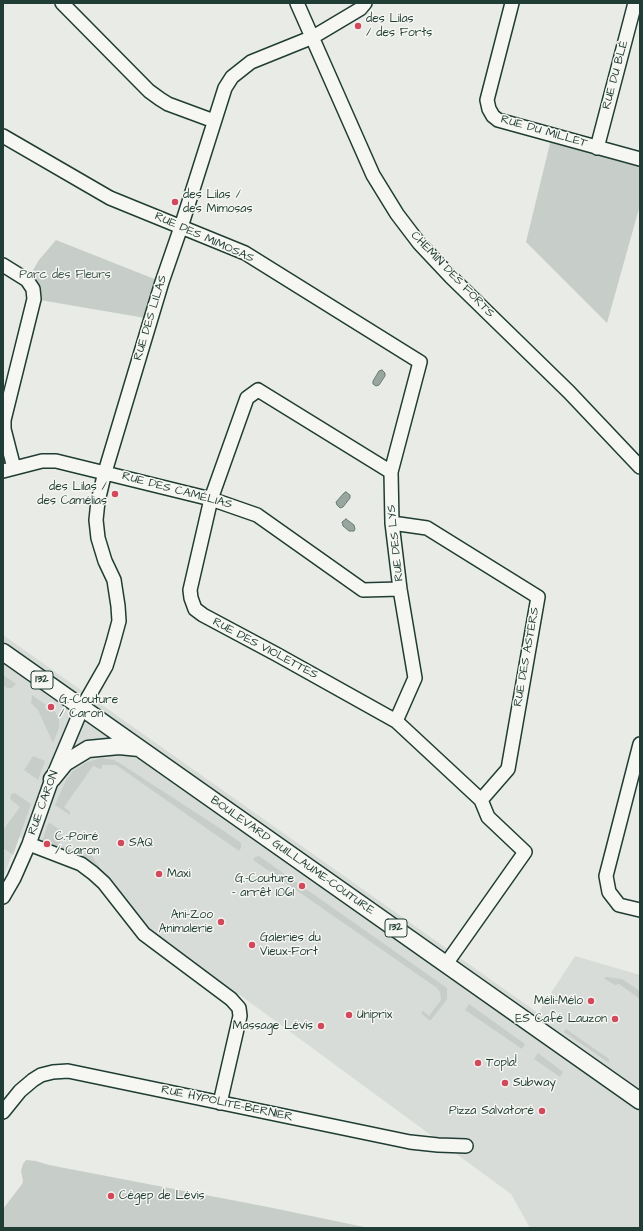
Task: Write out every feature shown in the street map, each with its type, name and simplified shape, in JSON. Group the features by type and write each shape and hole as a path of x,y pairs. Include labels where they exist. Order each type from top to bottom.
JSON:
{"main road":[{"name":"BOULEVARD GUILLAUME-COUTURE","path":"3,652 640,1101"},
{"path":"52,779 65,763 88,749 119,746 139,748"}],"street":[{"path":"62,3 154,95 168,104 214,121"},
{"name":"CHEMIN DES FORTS","path":"297,3 373,175 397,214 419,243 451,277 569,392 640,467"},
{"name":"RUE DES LILAS","path":"82,708 106,666 119,621 114,580 105,561 98,538 96,520 104,472 162,282 225,88 232,77 251,62 313,37 360,9 366,3"},
{"name":"RUE DU MILLET","path":"512,3 487,100 488,109 492,116 498,120 640,159"},
{"name":"RUE DU BLÉ","path":"597,148 635,3"},
{"name":"RUE DES MIMOSAS","path":"3,136 110,198 245,253 420,362"},
{"path":"3,265 27,280 33,289 34,299 4,420 9,469"},
{"name":"RUE DES LYS","path":"396,721 415,678 400,589 392,523 391,472 420,362"},
{"name":"RUE DES VIOLETTES","path":"391,472 258,390 247,398 211,499 190,590 195,609 203,615 396,721 481,800 488,817 525,852 446,964"},
{"name":"RUE DES CAMÉLIAS","path":"9,469 42,461 56,461 211,499 256,515 363,590 400,589"},
{"name":"RUE DES ASTERS","path":"392,523 426,528 538,597 508,769 481,800"},
{"name":"RUE CARON","path":"3,897 14,878 52,779 82,708"},
{"path":"640,744 636,779 606,876 610,892 620,905 640,910"},
{"path":"28,844 81,864 93,873 104,883 144,934 231,999 239,1008 240,1016 220,1103"},
{"name":"RUE HYPOLITE-BERNIER","path":"3,1112 20,1091 33,1080 41,1075 53,1072 68,1071 410,1142 438,1146 466,1146"}],"shaded area":[{"path":"382,370 385,373 385,376 379,385 376,386 373,384 373,381 379,371"},
{"path":"346,492 350,495 350,498 343,507 340,508 336,502"},
{"path":"346,519 354,525 354,531 349,531 343,526 342,522"},
{"path":"3,635 538,1013 575,956 640,975 640,1228 530,1228 511,1194 240,995 230,993 146,932 72,855 19,837 3,878"}],"green space":[{"path":"552,135 640,159 640,205 607,323 526,242"},
{"name":"Parc des Fleurs","path":"56,240 162,282 151,319 34,299 27,280 39,260"},
{"path":"3,675 16,684 12,688 7,688 3,685"},
{"path":"32,695 46,705 45,708 50,711 52,709 59,718 59,728 53,743 38,710 31,703"},
{"path":"33,756 45,761 38,780 24,770"},
{"path":"102,758 114,760 121,764 241,843 241,848 239,851 116,765 102,765 102,768 100,769 93,766 64,807 70,812 70,815 55,805 66,780 73,771 87,762"},
{"path":"15,793 31,804 13,855 3,848 3,830 20,807 10,799 11,794"},
{"path":"50,823 63,832 59,845 84,855 88,850 108,880 43,844 42,841 48,824"},
{"path":"259,856 447,988 447,999 431,1020 421,1013 423,1011 429,1016 441,1000 440,992 437,988 253,860 255,857"},
{"path":"604,978 622,979 640,991 640,999 619,984 615,985"},
{"path":"469,1004 525,1044 522,1049 465,1010"},
{"path":"566,1029 609,1059 609,1063 564,1032"},
{"path":"538,1053 563,1072 560,1077 534,1059"},
{"name":"Cégep de Lévis","path":"26,1160 369,1228 3,1228 3,1209 22,1184 23,1181 21,1171"}],"place":[{"name":"des Lilas / des Forts","path":"358,26"},
{"name":"des Lilas / des Mimosas","path":"175,202"},
{"name":"des Lilas / des Camélias","path":"115,494"},
{"name":"G.-Couture / Caron","path":"51,707"},
{"name":"SAQ","path":"121,843"},
{"name":"C.-Poiré / Caron","path":"47,844"},
{"name":"Maxi","path":"159,874"},
{"name":"G.-Couture - arrêt 1061","path":"302,886"},
{"name":"Ani-Zoo Animalerie","path":"221,922"},
{"name":"Galeries du Vieux-Fort","path":"252,945"},
{"name":"Méli-Mélo","path":"591,1001"},
{"name":"Uniprix","path":"349,1015"},
{"name":"ES Café Lauzon","path":"615,1019"},
{"name":"Massage Lévis","path":"321,1026"},
{"name":"Topla!","path":"478,1063"},
{"name":"Subway","path":"505,1083"},
{"name":"Pizza Salvatoré","path":"542,1111"},
{"name":"Cégep de Lévis","path":"111,1196"}]}
